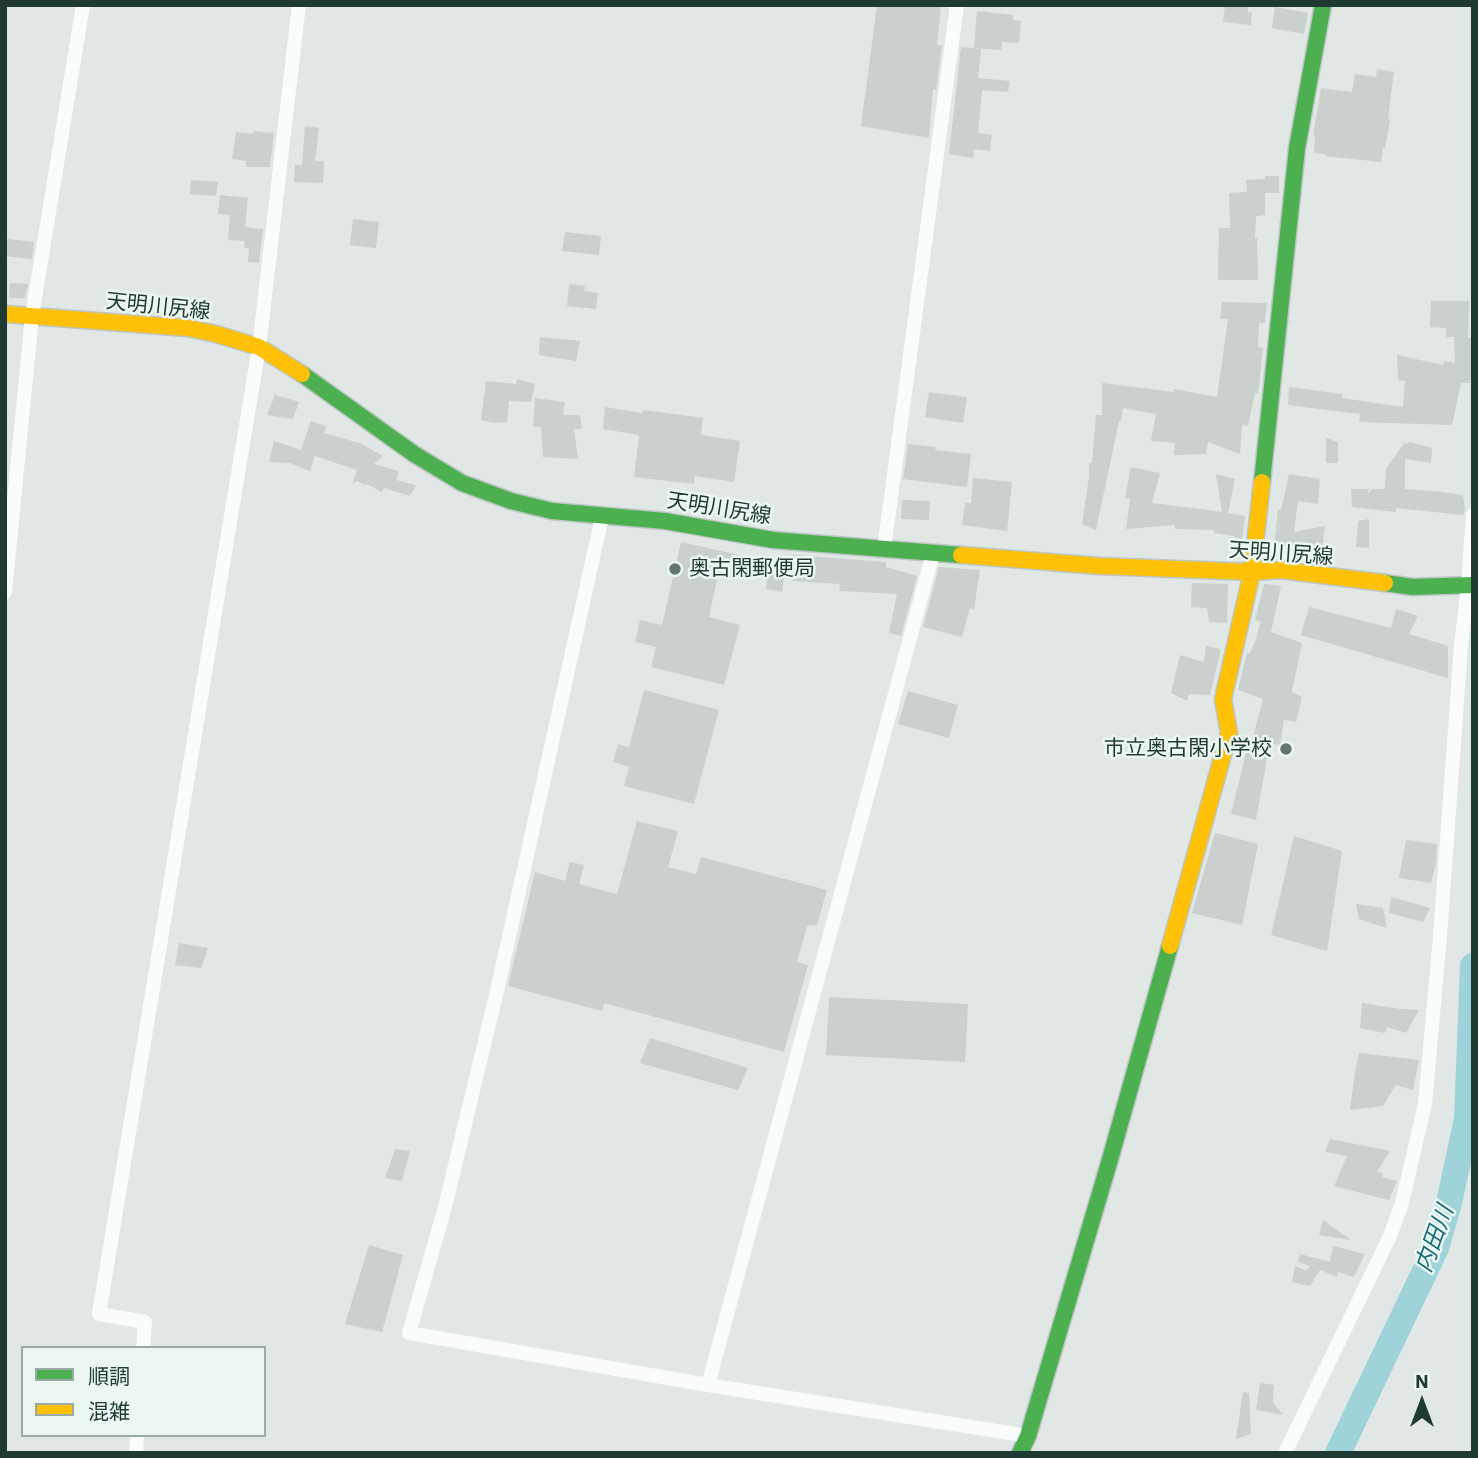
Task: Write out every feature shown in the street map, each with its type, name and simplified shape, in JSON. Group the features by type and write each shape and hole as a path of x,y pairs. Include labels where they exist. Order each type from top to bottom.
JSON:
{"main road":[{"path":"1020,1453 1028,1436 1109,1163 1229,733 1223,699 1252,572 1297,148 1323,5"},
{"name":"天明川尻線","path":"5,314 188,328 259,347 297,370 414,454 461,483 511,501 552,511 665,520 773,540 933,553 1100,566 1252,572 1281,570 1413,587 1470,585"}],"street":[{"path":"5,592 32,316 83,5"},
{"path":"144,1346 145,1322 99,1314 259,347 299,5"},
{"path":"884,549 957,5"},
{"path":"1285,1453 1390,1236 1402,1203 1425,1104 1461,646 1470,585 1473,515"},
{"path":"602,517 496,995 445,1208 410,1333 708,1385 1028,1436"},
{"path":"708,1385 933,553"}],"building":[{"path":"877,5 941,5 937,45 942,45 936,90 933,89 929,138 861,126"},
{"path":"1225,5 1248,5 1248,12 1252,13 1251,25 1223,22"},
{"path":"1275,7 1308,13 1304,34 1272,28"},
{"path":"977,11 1013,15 1013,20 1021,21 1019,43 1002,42 1001,50 974,48"},
{"path":"961,47 981,49 978,78 1010,81 1008,92 982,90 978,133 992,135 990,151 974,149 973,158 949,154"},
{"path":"1377,69 1394,72 1390,120 1381,162 1314,153 1313,135 1321,88 1352,92 1355,74 1376,77"},
{"path":"305,126 319,128 315,161 324,161 323,183 294,182 295,165 302,165"},
{"path":"254,131 274,133 270,167 246,167 246,161 232,159 236,132 253,134"},
{"path":"1265,176 1279,176 1279,193 1265,193 1265,215 1256,216 1258,280 1218,280 1219,228 1230,228 1229,193 1247,192 1246,180 1265,179"},
{"path":"191,180 218,182 216,196 190,194"},
{"path":"220,195 248,198 245,227 263,229 259,263 248,262 249,248 244,248 245,241 228,240 230,215 218,214"},
{"path":"353,219 379,222 376,248 350,245"},
{"path":"565,232 601,236 599,255 562,251"},
{"path":"7,239 34,242 32,259 5,256"},
{"path":"10,283 28,284 25,298 9,298"},
{"path":"569,284 585,286 584,291 598,293 596,309 567,306"},
{"path":"1431,301 1469,301 1468,338 1473,338 1473,363 1470,383 1461,383 1452,425 1359,422 1360,414 1288,405 1289,387 1342,394 1342,398 1403,407 1405,381 1398,380 1397,355 1443,365 1444,361 1455,363 1454,337 1446,337 1446,328 1430,327"},
{"path":"1222,302 1267,303 1265,323 1259,323 1258,347 1263,348 1258,393 1255,393 1248,426 1242,425 1240,454 1208,442 1206,454 1174,455 1175,443 1151,441 1156,414 1123,408 1096,530 1082,524 1089,463 1092,463 1096,415 1102,415 1102,383 1174,392 1174,389 1217,397 1228,319 1220,319"},
{"path":"540,337 580,341 576,361 539,355"},
{"path":"517,379 535,384 531,402 509,401 507,422 481,420 486,381 516,384"},
{"path":"929,392 967,397 963,423 925,417"},
{"path":"275,395 299,402 293,419 267,415"},
{"path":"535,398 565,402 563,415 580,415 582,429 574,429 578,459 543,457 541,427 533,427"},
{"path":"605,407 703,418 701,435 740,441 734,482 695,476 694,484 634,477 639,435 603,429"},
{"path":"311,421 326,426 324,433 362,444 383,456 374,464 399,471 396,480 416,485 410,496 384,488 382,492 356,481 352,485 357,470 315,456 310,471 290,463 269,462 274,441 301,450"},
{"path":"1326,438 1338,442 1338,463 1326,463"},
{"path":"1405,442 1405,445 1410,442 1432,448 1431,463 1405,459 1405,489 1463,495 1463,515 1396,508 1396,512 1352,507 1351,489 1369,489 1368,494 1372,489 1385,489 1386,469"},
{"path":"908,444 971,454 967,487 903,479"},
{"path":"1131,467 1160,473 1152,503 1222,512 1216,474 1235,479 1228,513 1245,516 1242,539 1214,533 1214,530 1175,529 1175,525 1126,529 1130,499 1125,498"},
{"path":"1289,474 1320,479 1318,504 1298,501 1294,532 1325,526 1322,551 1311,556 1310,550 1274,546 1278,510 1281,510"},
{"path":"973,478 1012,482 1007,531 962,525 965,503 971,503"},
{"path":"902,500 930,501 929,520 901,519"},
{"path":"1369,519 1369,548 1356,547 1358,521"},
{"path":"681,542 743,556 737,578 718,574 709,617 740,625 724,685 651,667 656,647 635,642 640,620 662,625"},
{"path":"793,555 886,562 886,567 917,576 901,636 889,633 897,594 839,591 840,584 792,581"},
{"path":"939,567 980,570 974,609 970,608 962,637 923,627"},
{"path":"768,570 785,573 782,592 766,589"},
{"path":"1192,583 1228,584 1227,623 1209,622 1207,608 1191,607"},
{"path":"1264,584 1281,586 1271,632 1302,643 1292,692 1302,697 1296,722 1284,720 1280,746 1270,742 1256,820 1231,814 1249,741 1252,741 1263,699 1238,690 1247,653 1249,654 1255,642 1261,621 1255,620"},
{"path":"1309,607 1391,628 1396,609 1418,616 1409,634 1448,646 1448,678 1301,635"},
{"path":"1206,646 1221,649 1210,695 1189,694 1187,701 1171,693 1180,655 1204,662"},
{"path":"644,690 719,710 694,804 624,786 629,767 613,762 618,744 629,747"},
{"path":"908,691 958,705 949,738 898,724"},
{"path":"637,821 678,831 668,867 696,874 701,857 827,890 817,925 807,926 797,962 808,965 784,1052 604,1003 602,1011 508,986 535,872 565,881 570,862 584,865 579,884 617,894"},
{"path":"1215,833 1258,844 1242,925 1192,913"},
{"path":"1294,836 1342,851 1327,951 1271,935"},
{"path":"1406,840 1437,844 1431,883 1399,878"},
{"path":"1391,897 1430,908 1423,922 1389,913"},
{"path":"1356,904 1383,908 1387,928 1359,919"},
{"path":"179,943 208,948 201,968 175,965"},
{"path":"829,997 968,1004 965,1062 826,1055"},
{"path":"1362,1003 1419,1010 1406,1033 1387,1027 1385,1033 1360,1028"},
{"path":"650,1038 748,1068 738,1090 640,1063"},
{"path":"1359,1053 1419,1060 1413,1090 1396,1085 1383,1106 1350,1110"},
{"path":"1330,1139 1390,1151 1377,1172 1383,1173 1382,1177 1397,1181 1389,1200 1334,1186 1347,1156 1325,1152"},
{"path":"395,1149 410,1151 402,1181 385,1178"},
{"path":"1323,1220 1351,1240 1319,1235"},
{"path":"369,1245 403,1255 382,1332 345,1324"},
{"path":"1333,1246 1365,1254 1354,1277 1338,1272 1337,1277 1320,1270 1310,1286 1292,1282 1295,1266 1306,1271 1310,1266 1298,1262 1300,1254 1330,1262"},
{"path":"1260,1383 1274,1385 1273,1402 1283,1415 1256,1410"},
{"path":"1243,1392 1249,1393 1251,1434 1236,1439"}],"waterway":[{"name":"内田川","path":"1338,1453 1436,1248 1449,1203 1467,1119 1473,966"}],"traffic: fast":[{"path":"1262,482 1297,148 1323,5"},
{"path":"302,374 414,454 462,483 511,501 552,511 665,521 773,540 961,555"},
{"path":"1385,583 1413,587 1473,585"},
{"path":"1020,1453 1028,1436 1109,1163 1170,946"}],"traffic: slow":[{"path":"5,314 188,328 259,347 302,374"},
{"path":"1170,946 1229,733 1223,699 1252,572 1262,482"},
{"path":"961,555 1100,566 1252,572 1281,570 1385,583"}],"place":[{"name":"奥古閑郵便局","path":"675,569"},
{"name":"市立奥古閑小学校","path":"1286,749"}]}
